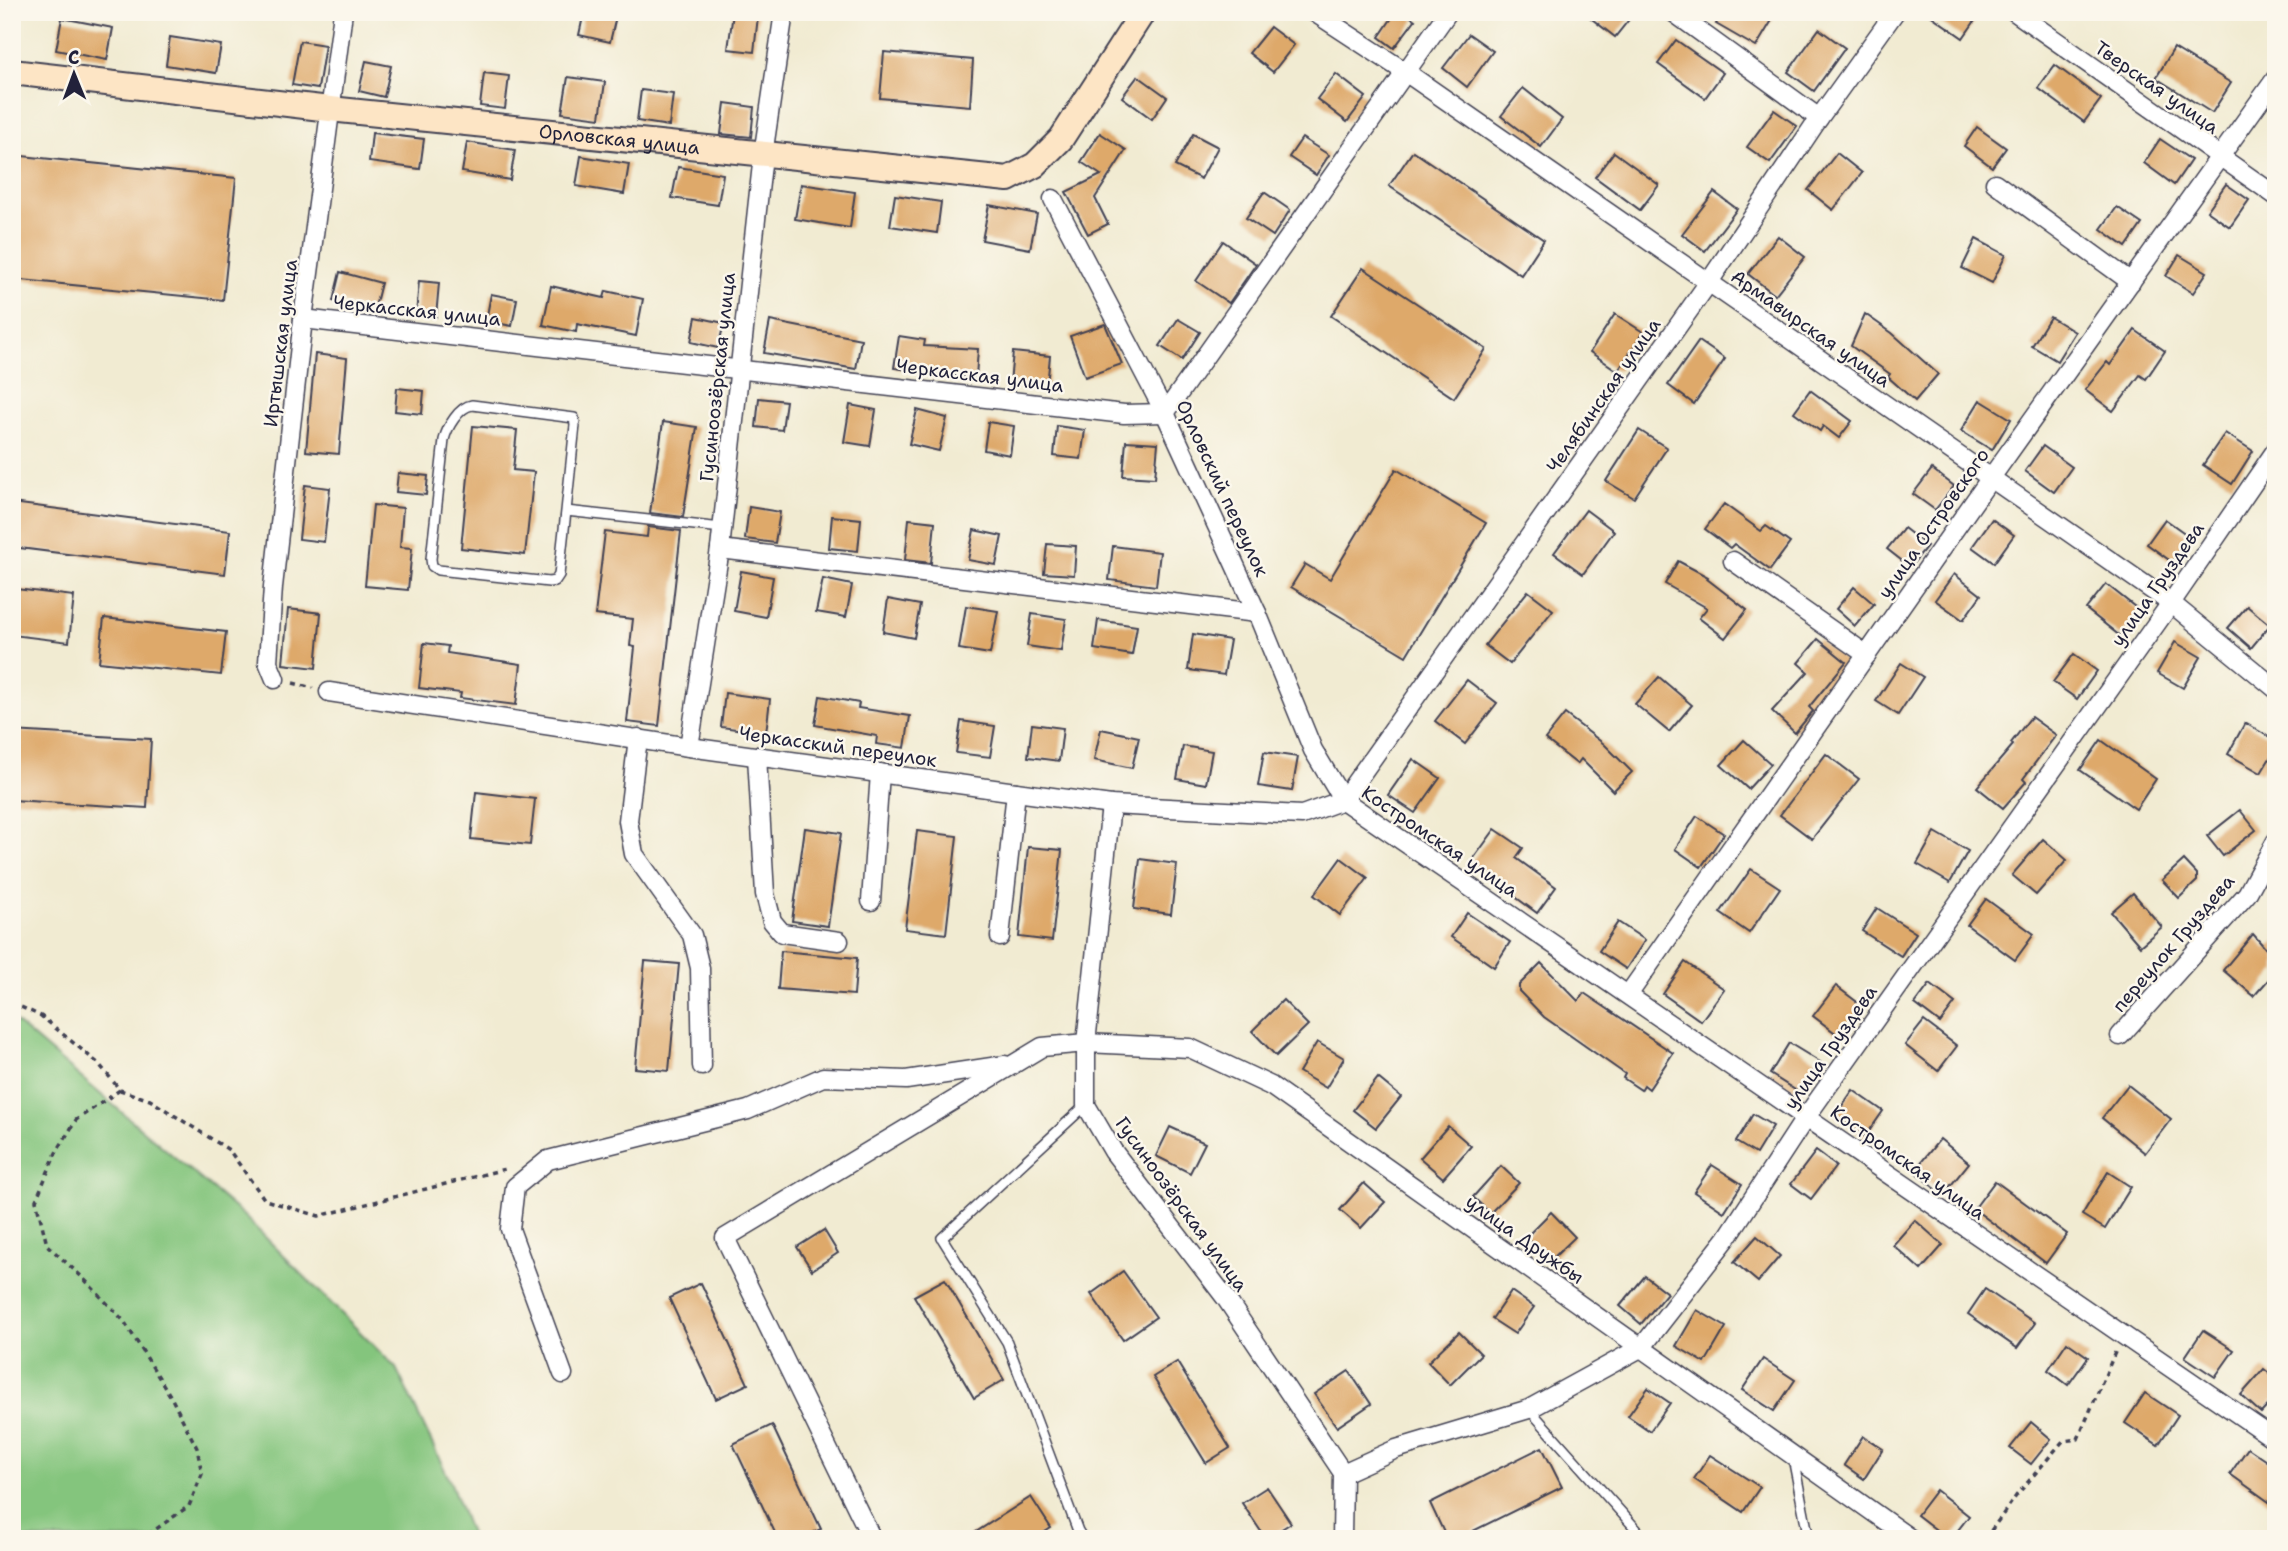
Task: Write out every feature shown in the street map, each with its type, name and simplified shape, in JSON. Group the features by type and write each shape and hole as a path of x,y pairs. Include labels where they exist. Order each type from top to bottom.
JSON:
{"street":[{"name":"Иртышская улица","path":"275,678 268,662 273,587 303,319 343,12"},
{"name":"Гусиноозёрская улица","path":"689,747 720,550 763,155 784,12"},
{"name":"Орловская улица","path":"12,72 330,109 1009,179 1035,165 1060,139 1143,12"},
{"name":"Армавирская улица","path":"1314,12 1407,73 2171,603 2276,689"},
{"path":"1165,413 1448,12"},
{"path":"1673,12 1819,118"},
{"name":"Челябинская улица","path":"1343,800 1709,282 1819,118 1895,12"},
{"name":"Тверская улица","path":"2015,12 2276,195"},
{"name":"улица Островского","path":"1628,995 1990,479 2276,78"},
{"path":"1995,183 2131,282"},
{"name":"Орловский переулок","path":"1054,199 1165,413 1257,613 1313,750 1343,800"},
{"name":"Черкасская улица","path":"303,319 1124,414 1165,413"},
{"name":"улица Груздева","path":"1343,1473 1396,1449 1529,1409 1642,1347 1727,1238 1806,1117 2171,603 2276,450"},
{"path":"720,550 1257,613"},
{"path":"1733,561 1867,655"},
{"name":"Черкасский переулок","path":"328,692 638,737 689,747 1111,805 1302,815 1343,800"},
{"path":"638,737 628,821 634,854 692,935 700,968 702,1066"},
{"path":"757,756 765,894 772,921 782,933 839,941"},
{"path":"871,901 880,773"},
{"path":"1000,937 1016,792"},
{"name":"Костромская улица","path":"1343,800 2276,1440"},
{"path":"1086,1105 1086,1043 1111,805"},
{"name":"переулок Груздева","path":"2120,1036 2247,894 2276,841"},
{"name":"улица Дружбы","path":"872,1539 725,1238 1042,1046 1086,1043 1190,1048 1270,1086 1911,1539"},
{"path":"563,1374 510,1229 515,1187 548,1160 748,1110 823,1077 906,1080 1012,1065"},
{"name":"Гусиноозёрская улица","path":"1086,1105 1114,1151 1225,1297 1343,1473"},
{"path":"1342,1539 1343,1473"}],"lane":[{"path":"466,406 574,418 566,511 559,575 555,581 438,570 432,566 430,559 444,440 448,428 466,406"},
{"path":"566,511 722,528"},
{"path":"1083,1539 1007,1342 942,1238 1086,1105"},
{"path":"1529,1409 1645,1539"},
{"path":"1793,1454 1809,1539"}],"path":[{"path":"275,678 328,692"},
{"path":"12,1003 41,1016 99,1064 120,1090 150,1100 229,1150 265,1200 318,1216 508,1169"},
{"path":"120,1090 76,1120 56,1153 36,1200 47,1245 124,1321 171,1397 197,1448 202,1474 188,1506 142,1539"},
{"path":"1985,1539 2063,1441 2078,1439 2122,1335"}],"green space":[{"path":"12,1019 244,1216 396,1368 450,1481 472,1539 12,1539"}],"building":[{"path":"584,12 617,12 610,42 579,35"},
{"path":"1396,12 1404,12 1415,20 1394,48 1379,37"},
{"path":"1583,12 1635,12 1615,37"},
{"path":"1723,12 1777,12 1756,47 1716,24"},
{"path":"1926,12 1981,12 1963,38"},
{"path":"733,13 758,16 754,52 728,49"},
{"path":"62,18 113,28 107,60 56,50"},
{"path":"1270,27 1294,45 1273,72 1249,53"},
{"path":"1819,29 1845,48 1814,91 1788,72"},
{"path":"1469,34 1493,51 1467,87 1443,68"},
{"path":"170,37 221,45 216,73 166,65"},
{"path":"1676,40 1723,73 1705,98 1658,64"},
{"path":"300,41 325,45 318,89 292,85"},
{"path":"2174,48 2231,83 2212,113 2156,78"},
{"path":"884,52 973,60 970,106 880,98"},
{"path":"366,61 391,66 384,97 359,91"},
{"path":"2055,65 2101,99 2084,122 2038,88"},
{"path":"484,73 509,76 505,109 480,106"},
{"path":"1336,74 1366,97 1347,122 1317,99"},
{"path":"1138,76 1167,97 1152,119 1122,97"},
{"path":"568,77 605,82 600,118 562,113"},
{"path":"1523,88 1562,119 1541,147 1501,116"},
{"path":"641,90 673,94 669,126 637,121"},
{"path":"725,103 754,107 751,137 721,134"},
{"path":"1774,110 1797,126 1770,163 1747,147"},
{"path":"1977,127 2006,148 1992,167 1964,146"},
{"path":"372,133 424,139 420,169 369,162"},
{"path":"1100,133 1126,150 1095,198 1108,224 1088,234 1066,192 1101,175 1081,162"},
{"path":"1193,134 1218,147 1201,179 1175,166"},
{"path":"1302,138 1329,155 1316,175 1289,157"},
{"path":"2160,139 2191,160 2174,185 2144,163"},
{"path":"467,142 515,150 510,180 462,172"},
{"path":"1413,151 1544,240 1521,275 1389,186"},
{"path":"1614,152 1659,185 1640,210 1595,177"},
{"path":"1837,153 1862,173 1833,210 1808,190"},
{"path":"12,155 236,178 223,300 12,279"},
{"path":"581,156 629,164 624,194 576,186"},
{"path":"678,167 723,174 718,205 672,198"},
{"path":"801,184 855,192 850,228 795,219"},
{"path":"2226,184 2249,200 2230,227 2207,211"},
{"path":"1264,192 1290,210 1273,236 1246,218"},
{"path":"1714,192 1737,209 1705,251 1682,234"},
{"path":"895,195 941,202 937,233 890,226"},
{"path":"989,205 1037,214 1030,249 982,240"},
{"path":"2117,207 2142,224 2126,247 2101,229"},
{"path":"1778,236 1805,257 1775,295 1748,274"},
{"path":"1976,239 2006,255 1992,283 1962,268"},
{"path":"1223,241 1256,264 1229,303 1196,281"},
{"path":"2179,255 2207,272 2193,293 2166,276"},
{"path":"1363,268 1486,349 1454,398 1331,316"},
{"path":"340,272 381,283 374,311 333,301"},
{"path":"419,281 439,283 436,317 416,315"},
{"path":"551,286 604,298 606,291 643,299 636,336 577,324 576,332 543,325"},
{"path":"491,294 517,299 512,326 486,321"},
{"path":"1615,314 1643,332 1618,371 1590,352"},
{"path":"1865,314 1892,333 1938,374 1915,401 1888,377 1890,374 1851,346"},
{"path":"696,317 724,323 718,348 691,342"},
{"path":"2050,317 2075,332 2057,361 2032,346"},
{"path":"1178,319 1200,332 1182,360 1160,346"},
{"path":"770,321 861,339 856,369 764,353"},
{"path":"1105,324 1122,364 1085,377 1070,336"},
{"path":"2135,330 2165,351 2146,379 2140,375 2113,411 2085,390 2107,362 2110,365"},
{"path":"899,336 925,340 924,346 978,349 976,377 894,368"},
{"path":"1699,341 1725,359 1694,404 1668,385"},
{"path":"1013,352 1050,356 1047,386 1010,383"},
{"path":"315,354 347,358 339,454 306,451"},
{"path":"397,388 424,391 422,414 395,411"},
{"path":"1810,390 1852,421 1839,438 1823,426 1820,431 1794,412"},
{"path":"759,398 786,401 782,430 756,427"},
{"path":"1980,400 2011,419 1992,450 1961,431"},
{"path":"850,405 876,410 870,446 844,442"},
{"path":"917,410 947,418 939,451 909,444"},
{"path":"663,422 697,427 683,517 650,513"},
{"path":"988,422 1014,426 1010,455 984,450"},
{"path":"473,426 517,430 513,470 534,472 525,555 461,548"},
{"path":"1057,426 1085,430 1081,459 1054,456"},
{"path":"1639,430 1667,448 1634,498 1606,481"},
{"path":"2225,433 2253,451 2232,484 2203,465"},
{"path":"1126,441 1158,443 1155,478 1123,476"},
{"path":"2043,446 2072,467 2054,492 2025,471"},
{"path":"1396,469 1486,523 1406,656 1291,587 1305,564 1330,579"},
{"path":"1932,469 1954,486 1935,510 1913,494"},
{"path":"398,473 428,476 426,495 396,492"},
{"path":"305,485 330,488 324,542 299,539"},
{"path":"12,503 230,531 225,574 12,547"},
{"path":"1724,504 1761,531 1766,526 1790,543 1770,570 1734,544 1730,548 1705,529"},
{"path":"373,505 403,508 400,547 412,548 408,590 365,586"},
{"path":"749,507 780,512 775,543 745,539"},
{"path":"1586,510 1614,531 1583,574 1554,553"},
{"path":"832,516 861,519 858,551 829,548"},
{"path":"909,519 935,522 931,563 905,560"},
{"path":"1992,519 2014,535 1994,563 1972,547"},
{"path":"2165,519 2190,537 2172,562 2147,544"},
{"path":"648,527 681,531 659,726 627,722 635,647 630,646 633,619 595,615 605,532 647,537"},
{"path":"1904,528 1927,546 1910,567 1887,549"},
{"path":"974,530 1002,536 996,565 968,560"},
{"path":"1047,544 1076,546 1074,575 1044,573"},
{"path":"1113,546 1160,552 1156,586 1109,580"},
{"path":"1678,561 1708,577 1707,579 1747,610 1725,638 1699,618 1707,608 1665,584"},
{"path":"741,571 773,577 766,617 734,611"},
{"path":"1954,574 1981,595 1963,620 1935,600"},
{"path":"823,579 852,585 846,617 816,612"},
{"path":"2106,584 2140,611 2120,636 2086,609"},
{"path":"1854,587 1874,604 1855,626 1836,609"},
{"path":"16,589 74,596 69,642 12,635"},
{"path":"1528,591 1553,610 1510,664 1485,645"},
{"path":"888,599 920,605 914,638 883,632"},
{"path":"966,606 998,611 990,654 959,649"},
{"path":"2247,606 2270,625 2251,648 2228,628"},
{"path":"288,609 321,613 316,668 283,664"},
{"path":"1032,614 1066,619 1061,651 1027,646"},
{"path":"104,618 226,632 221,675 99,662"},
{"path":"1098,620 1137,626 1132,655 1094,649"},
{"path":"1193,634 1230,640 1224,675 1188,670"},
{"path":"1818,639 1846,662 1809,707 1813,711 1795,733 1772,711 1808,672 1798,663"},
{"path":"2175,642 2201,657 2183,688 2157,673"},
{"path":"424,643 448,646 447,653 521,664 516,705 460,698 461,693 419,688"},
{"path":"2074,654 2097,671 2077,699 2053,682"},
{"path":"1901,663 1923,677 1898,715 1876,701"},
{"path":"1659,677 1692,705 1669,732 1635,704"},
{"path":"1467,680 1497,703 1465,744 1435,721"},
{"path":"725,693 770,699 766,733 721,727"},
{"path":"820,696 859,703 858,708 910,716 905,748 876,744 877,736 815,725"},
{"path":"1565,714 1604,744 1632,772 1613,791 1581,759 1577,764 1545,739"},
{"path":"2031,717 2056,735 2023,779 2026,782 2003,808 1977,787 2013,745 2011,743"},
{"path":"961,721 995,726 990,757 956,753"},
{"path":"2245,723 2276,741 2276,748 2261,773 2228,754"},
{"path":"1032,724 1063,728 1059,761 1028,757"},
{"path":"1101,729 1139,737 1132,768 1094,760"},
{"path":"12,731 151,739 147,808 12,800"},
{"path":"1744,740 1771,764 1748,789 1721,765"},
{"path":"2101,740 2156,779 2136,809 2080,770"},
{"path":"1183,746 1212,751 1206,784 1177,779"},
{"path":"1264,752 1298,757 1292,791 1258,786"},
{"path":"1826,754 1859,779 1812,839 1780,815"},
{"path":"1413,759 1440,778 1415,813 1388,795"},
{"path":"476,792 535,799 530,845 471,839"},
{"path":"2240,810 2256,830 2223,856 2207,836"},
{"path":"1697,816 1724,834 1701,867 1675,849"},
{"path":"805,828 841,833 828,926 792,921"},
{"path":"1495,829 1523,848 1516,858 1556,887 1537,913 1514,896 1516,893 1471,862"},
{"path":"917,831 957,836 946,934 905,929"},
{"path":"1935,832 1968,851 1950,883 1917,864"},
{"path":"2043,839 2067,860 2036,895 2012,875"},
{"path":"1028,847 1062,850 1052,941 1019,937"},
{"path":"1341,858 1368,878 1340,915 1314,895"},
{"path":"1140,859 1177,864 1171,914 1134,909"},
{"path":"2184,860 2197,874 2197,881 2179,898 2162,880"},
{"path":"1751,869 1780,888 1749,933 1720,913"},
{"path":"2133,893 2162,927 2140,946 2111,912"},
{"path":"1986,899 2034,934 2015,960 1967,925"},
{"path":"1877,908 1916,933 1901,956 1862,931"},
{"path":"1467,913 1510,942 1494,967 1451,937"},
{"path":"1618,922 1645,940 1626,969 1599,951"},
{"path":"2253,934 2266,949 2276,941 2276,971 2254,996 2223,970"},
{"path":"781,951 857,958 854,995 778,989"},
{"path":"645,961 679,964 669,1071 635,1068"},
{"path":"1685,962 1724,989 1701,1021 1663,994"},
{"path":"1541,963 1578,1001 1584,993 1673,1053 1649,1089 1644,1085 1641,1090 1623,1078 1625,1074 1544,1017 1519,991 1519,985"},
{"path":"1930,984 1955,1003 1940,1023 1915,1004"},
{"path":"1836,986 1865,1008 1842,1038 1813,1016"},
{"path":"1283,1000 1308,1025 1276,1056 1252,1031"},
{"path":"1924,1021 1957,1046 1938,1071 1905,1045"},
{"path":"1317,1042 1344,1058 1326,1088 1299,1072"},
{"path":"1789,1043 1820,1062 1800,1093 1770,1074"},
{"path":"1378,1078 1401,1097 1376,1128 1353,1110"},
{"path":"2128,1085 2171,1119 2145,1153 2102,1118"},
{"path":"1853,1090 1883,1111 1865,1137 1835,1116"},
{"path":"1753,1114 1773,1126 1756,1154 1736,1142"},
{"path":"1448,1126 1471,1146 1443,1178 1420,1158"},
{"path":"1170,1127 1205,1143 1190,1173 1156,1156"},
{"path":"1940,1139 1969,1163 1943,1195 1914,1171"},
{"path":"1816,1151 1836,1166 1811,1199 1791,1184"},
{"path":"1712,1165 1742,1184 1724,1212 1694,1192"},
{"path":"1501,1166 1519,1183 1490,1213 1473,1197"},
{"path":"2108,1172 2131,1187 2105,1229 2082,1215"},
{"path":"1995,1181 2067,1234 2046,1263 1974,1209"},
{"path":"1364,1183 1385,1202 1361,1228 1340,1210"},
{"path":"1551,1212 1575,1237 1550,1261 1526,1237"},
{"path":"1915,1220 1943,1245 1921,1270 1893,1245"},
{"path":"824,1230 838,1253 812,1270 797,1247"},
{"path":"1757,1236 1780,1256 1758,1282 1734,1262"},
{"path":"1123,1271 1156,1317 1123,1340 1091,1294"},
{"path":"1645,1276 1667,1293 1641,1324 1620,1306"},
{"path":"945,1279 1004,1380 974,1398 914,1296"},
{"path":"701,1283 748,1384 716,1399 669,1298"},
{"path":"1985,1289 2035,1323 2017,1348 1968,1314"},
{"path":"1511,1291 1534,1307 1515,1334 1492,1319"},
{"path":"1697,1310 1726,1327 1705,1363 1676,1346"},
{"path":"2203,1330 2234,1350 2215,1377 2185,1357"},
{"path":"1459,1332 1481,1354 1450,1385 1428,1362"},
{"path":"2067,1342 2088,1357 2068,1385 2048,1370"},
{"path":"1763,1359 1795,1380 1774,1411 1742,1390"},
{"path":"1177,1362 1230,1448 1206,1463 1153,1377"},
{"path":"2264,1369 2276,1379 2276,1397 2261,1413 2241,1395"},
{"path":"1349,1371 1371,1404 1337,1427 1314,1394"},
{"path":"1648,1388 1670,1403 1650,1431 1628,1416"},
{"path":"2145,1393 2178,1415 2158,1445 2125,1423"},
{"path":"2031,1422 2051,1439 2031,1464 2010,1448"},
{"path":"772,1425 821,1529 800,1539 778,1539 733,1444"},
{"path":"1863,1436 1883,1449 1864,1479 1844,1465"},
{"path":"1542,1447 1562,1487 1457,1539 1447,1539 1430,1503"},
{"path":"2248,1448 2276,1467 2276,1507 2230,1474"},
{"path":"1710,1455 1760,1487 1743,1512 1694,1479"},
{"path":"1267,1487 1291,1523 1266,1539 1242,1503"},
{"path":"1936,1490 1969,1516 1951,1539 1917,1515"},
{"path":"1031,1497 1051,1528 1034,1539 965,1539"}]}
